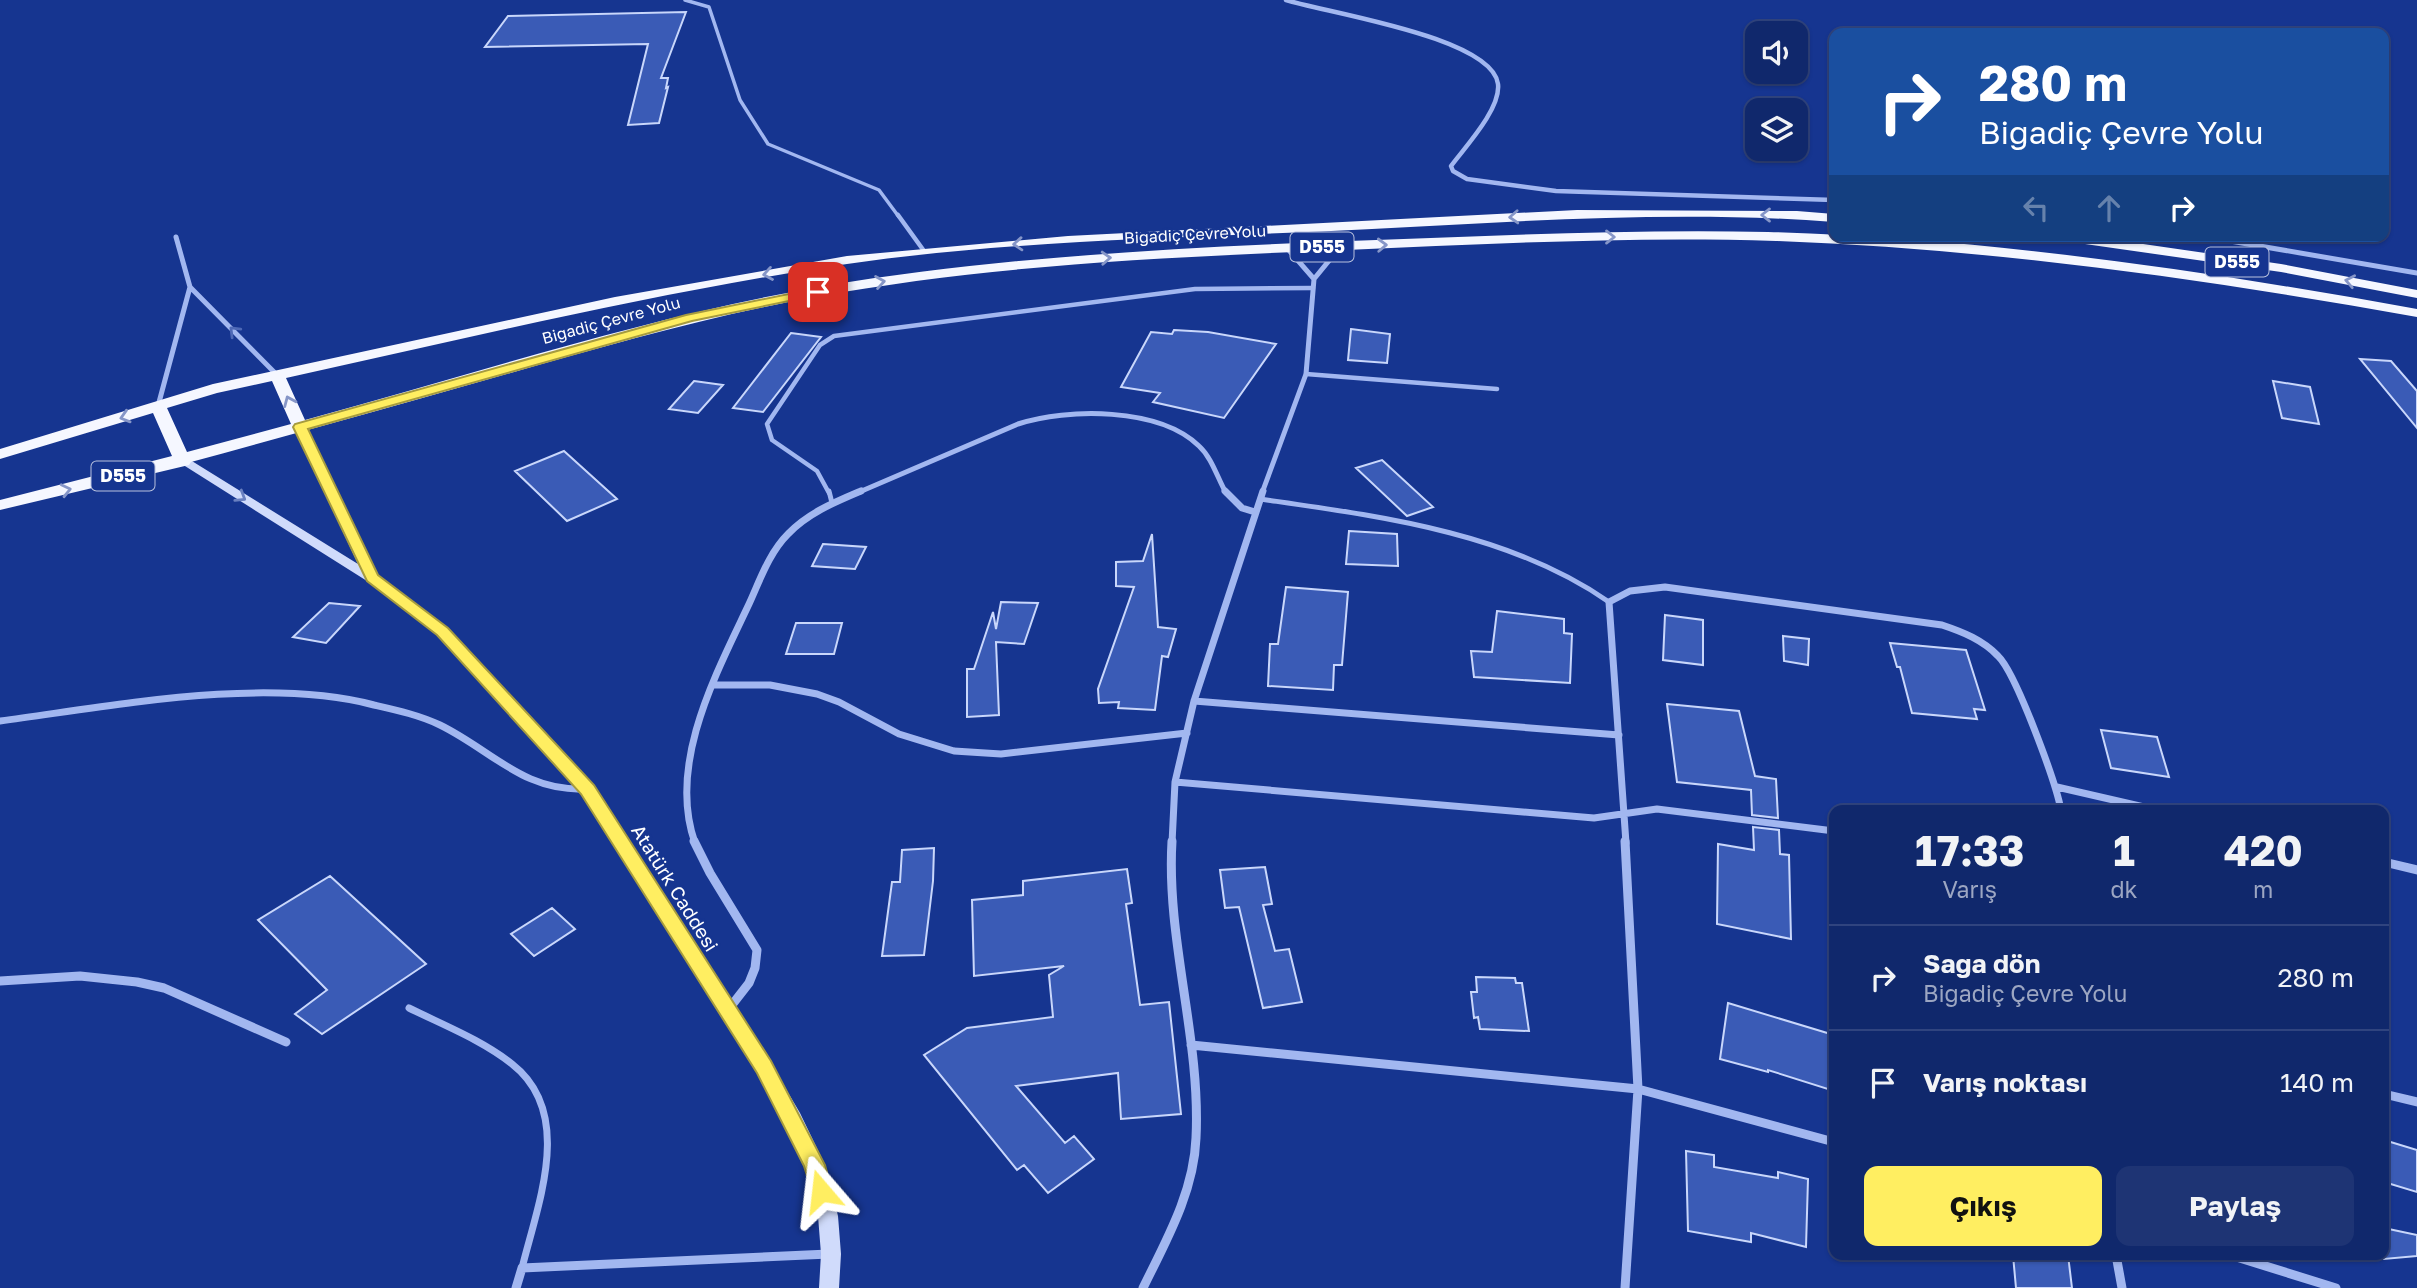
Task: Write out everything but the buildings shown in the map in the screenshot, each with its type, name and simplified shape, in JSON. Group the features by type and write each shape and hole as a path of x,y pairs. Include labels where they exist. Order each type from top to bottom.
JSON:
{"highway":[{"name":"Bigadiç Çevre Yolu","path":"0,454 213,389 615,302 847,260 1068,240 1577,214 1797,215 1829,218"},
{"name":"Bigadiç Çevre Yolu","path":"0,505 183,461 690,318 818,292 929,274 1076,260 1287,248 1568,237 1829,238"},
{"name":"Bigadiç Çevre Yolu","path":"1887,242 1991,249 2119,264 2286,289 2417,313"},
{"name":"D555","path":"2099,242 2281,268 2417,294"},
{"path":"277,375 300,427"},
{"path":"158,406 183,461"}],"main road":[{"name":"Atatürk Caddesi","path":"300,427 372,578"},
{"name":"Atatürk Caddesi","path":"183,461 372,578 442,632 587,789 776,1088 815,1165 828,1216 830,1288"}],"street":[{"path":"1286,0 1395,26 1462,47 1492,65 1498,83 1494,102 1451,166 1453,171 1468,179 1520,188 1568,192 1829,200"},
{"path":"176,237 190,287 277,375"},
{"path":"2236,242 2417,273"},
{"path":"1143,1288 1171,1233 1188,1184 1196,1139 1191,1045 1170,874 1175,782 1194,701 1259,499 1306,374 1313,283 1341,246"},
{"path":"1287,248 1313,283"},
{"path":"158,406 190,287"},
{"path":"728,1010 742,996 752,980 757,965 757,950 698,850 690,829 687,808 695,739 714,685 777,545 806,517 832,503 1026,422 1095,415 1148,422 1193,439 1206,452 1230,503 1239,509 1255,513"},
{"path":"1625,1288 1638,1089 1624,812 1609,602 1630,591 1664,587 1942,625 1960,630 1985,643 2004,663 2057,787 2060,805"},
{"path":"714,685 770,685 817,694 839,702 899,734 954,751 1002,754 1186,733"},
{"path":"0,721 206,696 291,694 331,698 405,712 438,723 547,789 569,792 587,789"},
{"path":"1194,701 1619,735"},
{"path":"1175,782 1594,818 1657,809 1829,830"},
{"path":"2057,787 2135,805"},
{"path":"2389,863 2417,870"},
{"path":"0,981 80,976 137,982 164,988 286,1042"},
{"path":"1191,1045 1638,1089 1829,1141"},
{"path":"2389,1095 2417,1102"},
{"path":"516,1288 522,1268 831,1254"},
{"path":"2117,1260 2122,1288"},
{"path":"2246,1260 2336,1288"}],"lane":[{"path":"685,0 709,7 740,100 768,144 880,190 924,251"},
{"path":"832,503 826,481 818,469 772,440 767,424 815,351 834,336 1195,289 1313,283"},
{"path":"1306,374 1497,388"},
{"path":"1259,499 1362,514 1441,530 1565,574 1609,602"},
{"path":"409,1008 510,1062 536,1087 545,1106 549,1151 522,1268"}],"route":[{"path":"818,292 690,318 300,427 372,578 442,632 587,789 764,1067 815,1165 821,1191"}]}
